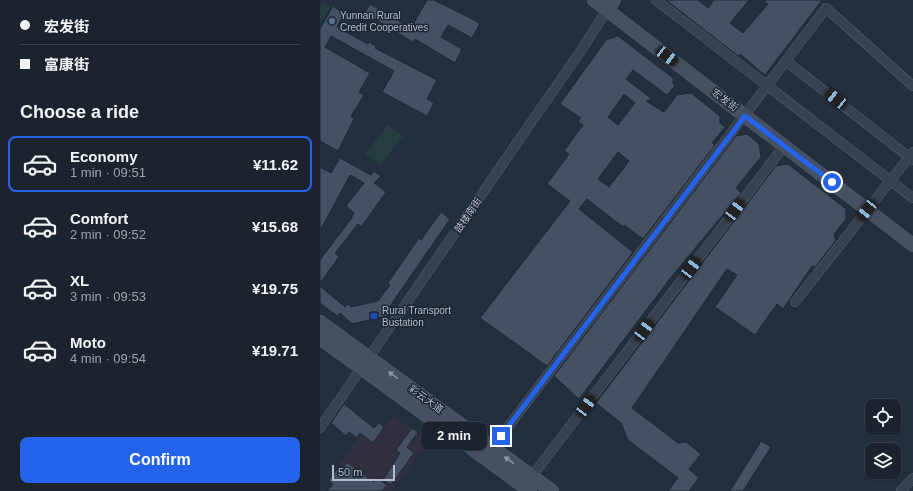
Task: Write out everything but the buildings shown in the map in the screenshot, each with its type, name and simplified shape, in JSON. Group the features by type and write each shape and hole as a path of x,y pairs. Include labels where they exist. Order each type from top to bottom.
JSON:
{"main road":[{"name":"宏发街","path":"594,0 611,5 745,116 913,245"},
{"name":"彩云大道","path":"320,322 366,363 530,491"},
{"name":"彩云大道","path":"320,338 366,363 492,448 552,491"}],"street":[{"path":"656,0 913,198"},
{"name":"鼓楼南街","path":"320,428 611,5"},
{"path":"492,448 826,8 913,86"},
{"path":"786,61 912,156 890,181 795,302"},
{"path":"532,476 784,146"},
{"path":"901,491 913,478"}],"shaded area":[{"path":"393,416 428,441 392,491 341,491 327,481 368,424 381,433"}],"green space":[{"path":"322,2 331,6 320,25 320,6"},
{"path":"388,125 403,136 380,165 365,154"}],"place":[{"name":"Yunnan Rural Credit Cooperatives","path":"332,21"},
{"name":"Rural Transport Bustation","path":"374,316"}],"route":[{"path":"501,436 745,116 832,182"}]}
